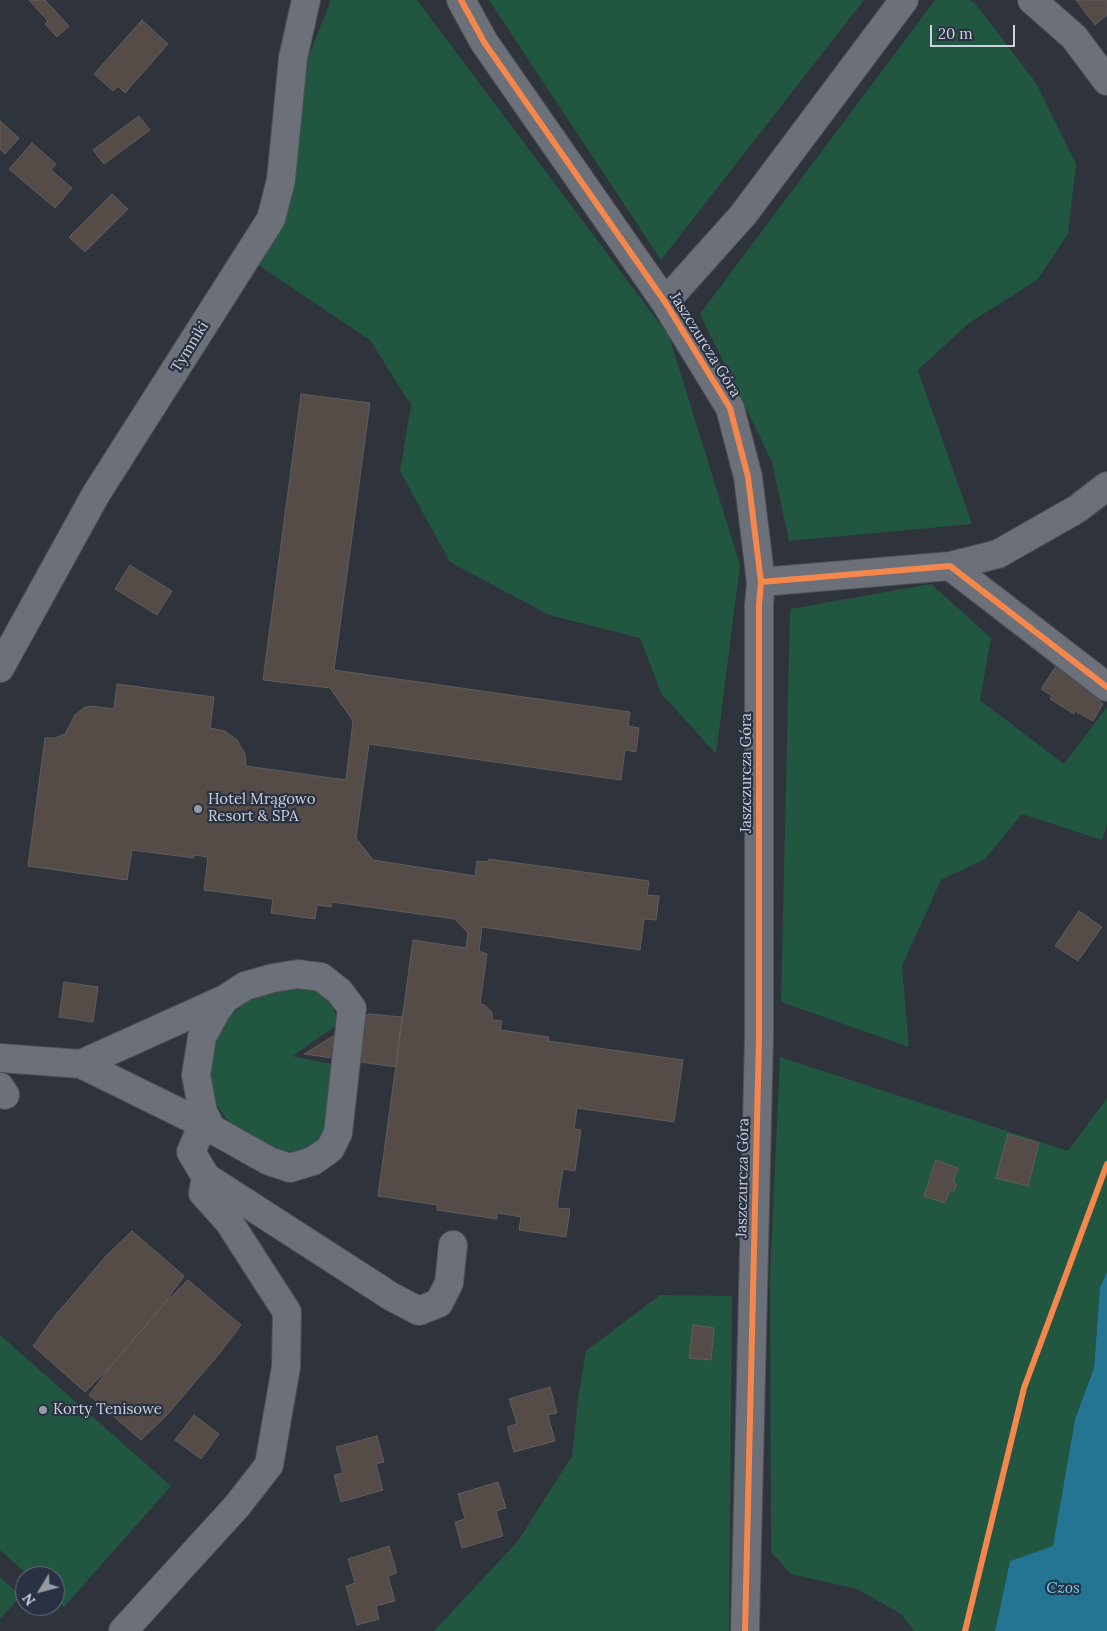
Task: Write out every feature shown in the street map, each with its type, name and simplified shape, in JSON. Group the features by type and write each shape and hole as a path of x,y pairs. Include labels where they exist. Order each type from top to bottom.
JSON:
{"street":[{"name":"Tymniki","path":"0,668 96,494 271,219 281,180 293,58 306,0"},
{"name":"Jaszczurcza Góra","path":"461,0 484,42 664,302 730,408 748,477 761,582 759,605 759,1037 745,1631"},
{"path":"664,302 743,215 904,0"},
{"path":"1032,0 1074,37 1107,81"},
{"path":"761,582 950,566 998,554 1077,509 1107,486"},
{"path":"950,566 1107,687"},
{"path":"0,1058 81,1064 207,1126 269,1161 290,1168 313,1161 330,1149 338,1133 352,1008 339,991 321,977 298,974 272,978 245,986 226,999 81,1064"},
{"path":"226,999 216,1011 202,1037 196,1075 207,1126 191,1152 206,1177 392,1297 419,1311 439,1303 449,1283 452,1245"},
{"path":"123,1631 237,1506 269,1464 286,1367 287,1312 229,1222 203,1193 206,1177"}],"green space":[{"path":"331,0 417,0 669,336 740,565 716,754 661,693 640,638 549,615 450,562 400,471 411,405 370,340 248,258 292,98"},
{"path":"489,0 864,0 661,260"},
{"path":"935,0 969,0 975,3 1036,83 1076,164 1068,234 1037,280 969,323 918,370 972,524 789,541 772,462 700,314"},
{"path":"931,584 991,638 980,700 1064,764 1107,707 1107,825 1102,840 1022,814 985,859 941,880 902,966 909,1047 781,1002 790,609"},
{"path":"303,986 318,993 332,1004 339,1024 292,1056 336,1065 327,1121 321,1135 308,1149 291,1152 259,1147 232,1127 217,1105 208,1074 215,1043 228,1018 248,1000 274,990"},
{"path":"780,1057 1068,1151 1107,1098 1107,1272 1100,1287 1094,1368 1075,1419 1053,1546 1010,1561 995,1631 914,1631 901,1614 857,1589 791,1574 771,1552 770,1278"},
{"path":"660,1295 732,1296 729,1631 434,1631 518,1541 572,1456 578,1399 586,1351"},
{"name":"Korty Tenisowe","path":"0,1335 171,1486 65,1606 65,1566 18,1566 0,1550"},
{"path":"0,1577 15,1591 15,1603 0,1619"}],"water":[{"name":"Czos","path":"1107,1272 1107,1631 995,1631 1010,1561 1053,1546 1075,1419 1094,1368 1100,1287"}],"building":[{"path":"29,0 45,0 69,26 57,37 45,24 48,21"},
{"path":"1076,0 1107,0 1107,15 1095,25"},
{"path":"142,20 168,44 125,93 118,86 113,91 94,74"},
{"path":"139,116 150,130 104,164 93,150"},
{"path":"0,121 19,138 5,154 0,149"},
{"path":"32,143 56,164 51,170 72,188 55,208 9,169"},
{"path":"112,194 128,209 85,252 69,237"},
{"name":"Hotel Mrągowo Resort & SPA","path":"301,394 370,403 334,670 630,712 628,726 639,728 636,752 625,750 621,780 369,744 356,838 373,860 475,876 477,861 489,862 489,859 649,881 647,895 659,896 656,920 644,919 640,950 482,927 479,951 487,954 480,1004 490,1010 493,1020 502,1021 500,1030 549,1037 548,1041 683,1060 674,1122 577,1108 574,1129 581,1130 575,1171 563,1169 557,1208 570,1209 566,1237 519,1230 521,1217 497,1213 497,1219 437,1210 437,1205 378,1196 413,940 466,948 468,933 455,919 332,902 331,907 317,905 315,919 271,913 273,899 204,890 208,857 194,855 194,858 132,850 127,880 28,866 45,738 55,738 65,734 75,715 84,708 90,706 114,709 117,684 214,697 210,728 225,731 237,740 245,754 246,766 346,780 353,721 330,688 263,680"},
{"path":"130,565 172,591 157,615 115,589"},
{"path":"1056,666 1080,681 1103,704 1093,721 1075,711 1074,714 1050,699 1052,696 1041,689"},
{"path":"1079,911 1102,927 1078,961 1055,946"},
{"path":"64,982 98,987 93,1022 59,1017"},
{"path":"369,1014 402,1017 396,1067 304,1054"},
{"path":"1008,1134 1039,1143 1028,1186 996,1178"},
{"path":"936,1160 958,1168 953,1182 957,1184 954,1191 950,1190 945,1203 924,1196"},
{"path":"132,1231 184,1276 164,1304 110,1367 85,1392 33,1346 54,1317 106,1256"},
{"path":"188,1280 241,1325 167,1415 141,1440 89,1395 110,1367 164,1304"},
{"path":"693,1325 714,1328 711,1360 689,1358"},
{"path":"550,1387 557,1413 548,1415 555,1441 514,1452 507,1427 517,1424 509,1399"},
{"path":"194,1415 219,1434 201,1459 175,1440"},
{"path":"377,1436 384,1462 376,1464 383,1490 341,1502 334,1475 343,1473 336,1447"},
{"path":"498,1482 506,1508 496,1511 503,1536 462,1548 455,1522 465,1519 458,1494"},
{"path":"389,1546 397,1573 388,1576 395,1601 376,1606 379,1619 357,1625 346,1586 355,1583 348,1559"}],"cycle path":[{"path":"461,0 484,42 665,302 730,408 748,477 761,582 759,605 759,1037 745,1631"},
{"path":"761,582 950,566 1107,687"},
{"path":"965,1631 1024,1388 1107,1164"}],"place":[{"name":"Hotel Mrągowo Resort & SPA","path":"198,809"},
{"name":"Korty Tenisowe","path":"43,1410"}]}
